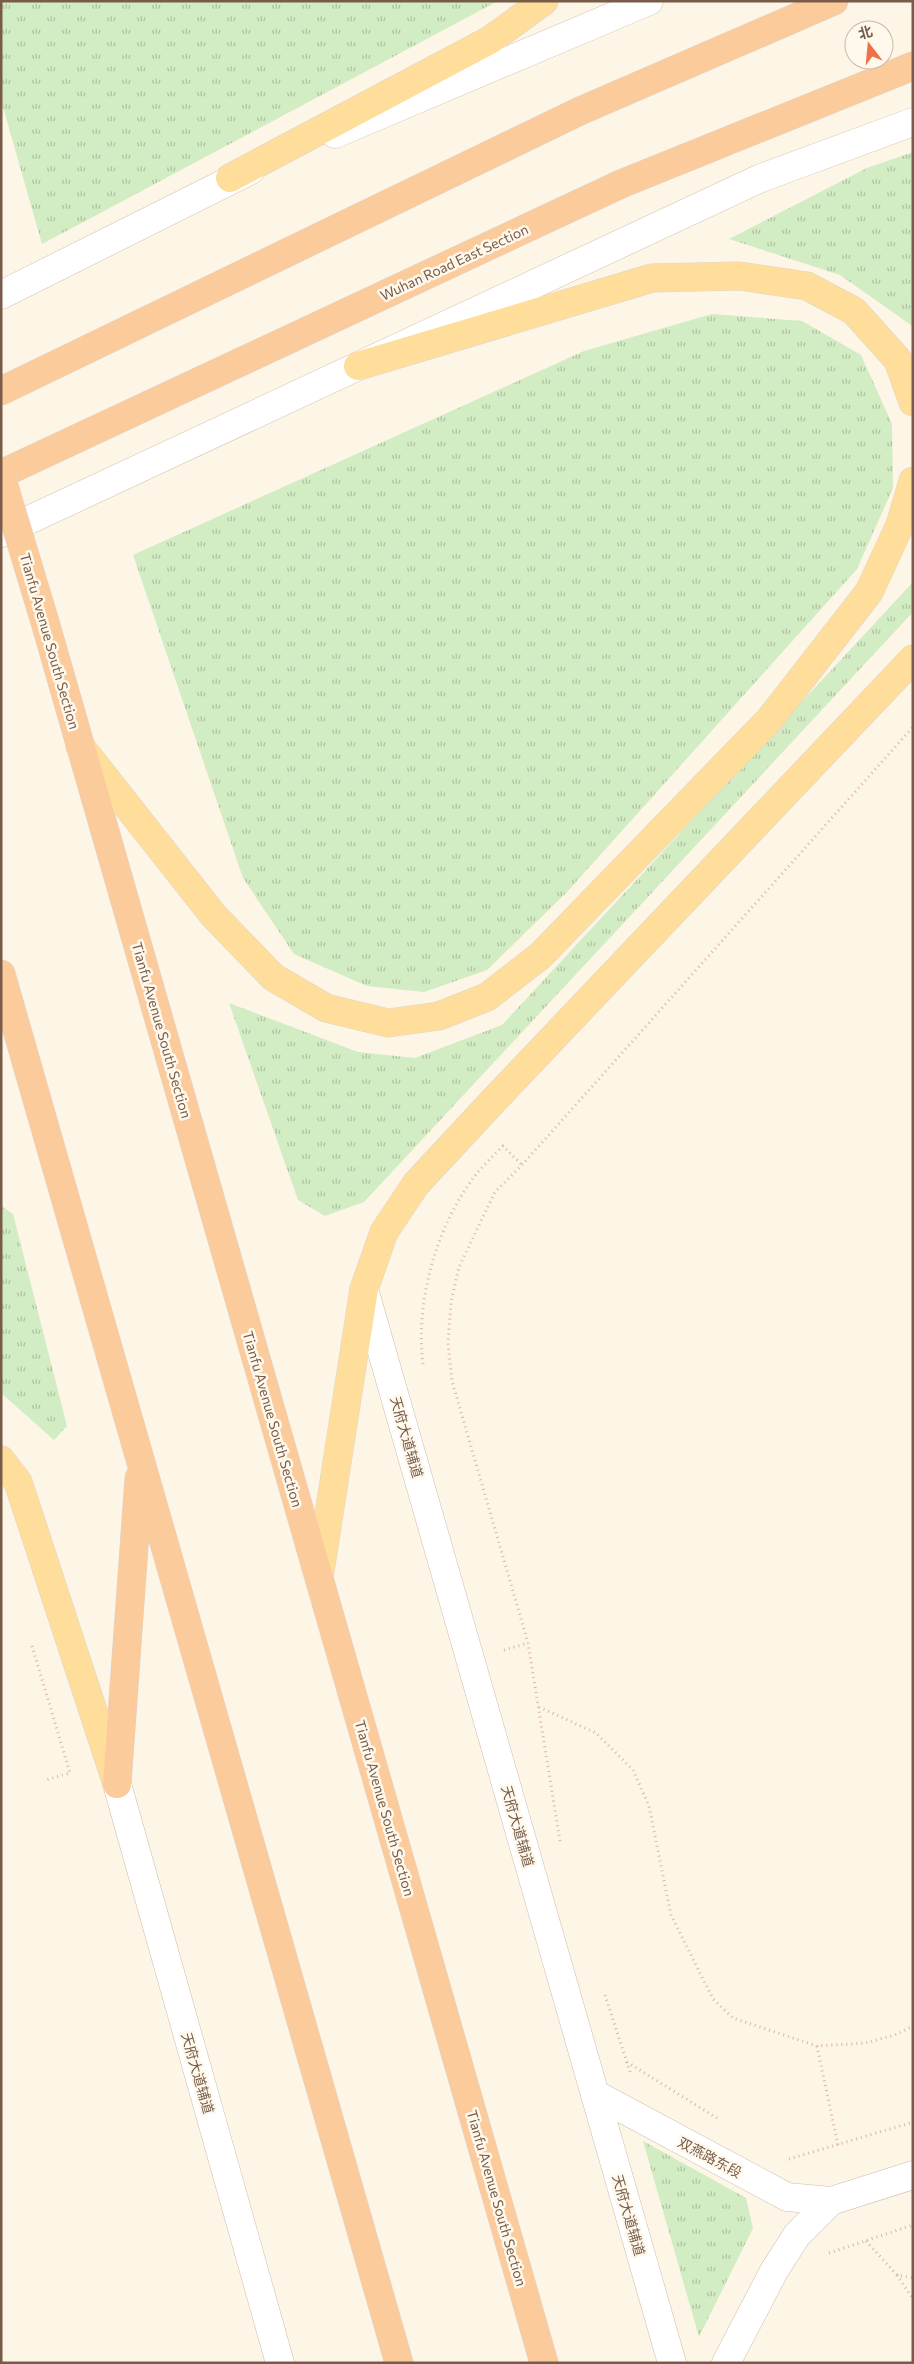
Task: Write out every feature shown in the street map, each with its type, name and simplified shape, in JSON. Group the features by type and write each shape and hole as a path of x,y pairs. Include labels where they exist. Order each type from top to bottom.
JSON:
{"highway":[{"path":"1,391 580,111 834,1"},
{"name":"Wuhan Road East Section","path":"1,475 621,184 913,66"},
{"name":"Tianfu Avenue South Section","path":"1,475 45,622 544,2363"},
{"path":"1,974 399,2363"},
{"path":"117,1784 140,1459"}],"main road":[{"path":"230,178 490,40 544,1"},
{"path":"358,366 652,278 739,276 807,286 854,311 898,360 913,402"},
{"path":"80,746 214,916 273,977 326,1008 388,1023 439,1016 487,997 540,956 770,719 868,592 900,525 913,481"},
{"path":"319,1578 364,1289 384,1232 416,1184 913,659"},
{"path":"1,1460 18,1482 117,1784"}],"street":[{"path":"1,295 230,178 649,1"},
{"path":"1,533 761,178 913,122"},
{"name":"天府大道辅道","path":"364,1289 672,2363"},
{"name":"天府大道辅道","path":"117,1784 277,2362"},
{"name":"双燕路东段","path":"595,2094 787,2197 831,2201 913,2174"},
{"name":"双燕路东段","path":"726,2363 774,2271 797,2235 831,2201"}],"path":[{"path":"562,1850 528,1643 452,1381 448,1343 451,1302 459,1267 495,1192 522,1165 913,727"},
{"path":"424,1364 421,1346 425,1298 434,1256 453,1212 476,1174 503,1146 522,1165"},
{"path":"503,1650 528,1643"},
{"path":"32,1646 70,1773 46,1780"},
{"path":"539,1706 596,1732 633,1770 649,1806 671,1915 713,1999 734,2018 817,2046 866,2043 895,2036 913,2026"},
{"path":"602,1989 648,2124"},
{"path":"817,2046 838,2145"},
{"path":"627,2062 727,2124"},
{"path":"786,2160 913,2122"},
{"path":"828,2253 913,2225"},
{"path":"866,2241 897,2275 913,2299"},
{"path":"897,2275 913,2278"}],"green space":[{"path":"1,1 498,1 42,244 1,100"},
{"path":"913,152 913,329 911,325 840,275 729,239 867,168"},
{"path":"712,314 802,321 861,355 892,424 893,488 857,569 567,892 487,970 424,992 367,986 294,954 243,878 133,555 584,351"},
{"path":"913,582 913,612 364,1202 325,1216 298,1200 229,1003 358,1052 415,1058 502,1025"},
{"path":"1,1206 13,1214 67,1426 54,1440 1,1393"},
{"path":"643,2141 746,2198 753,2228 699,2337"}]}
